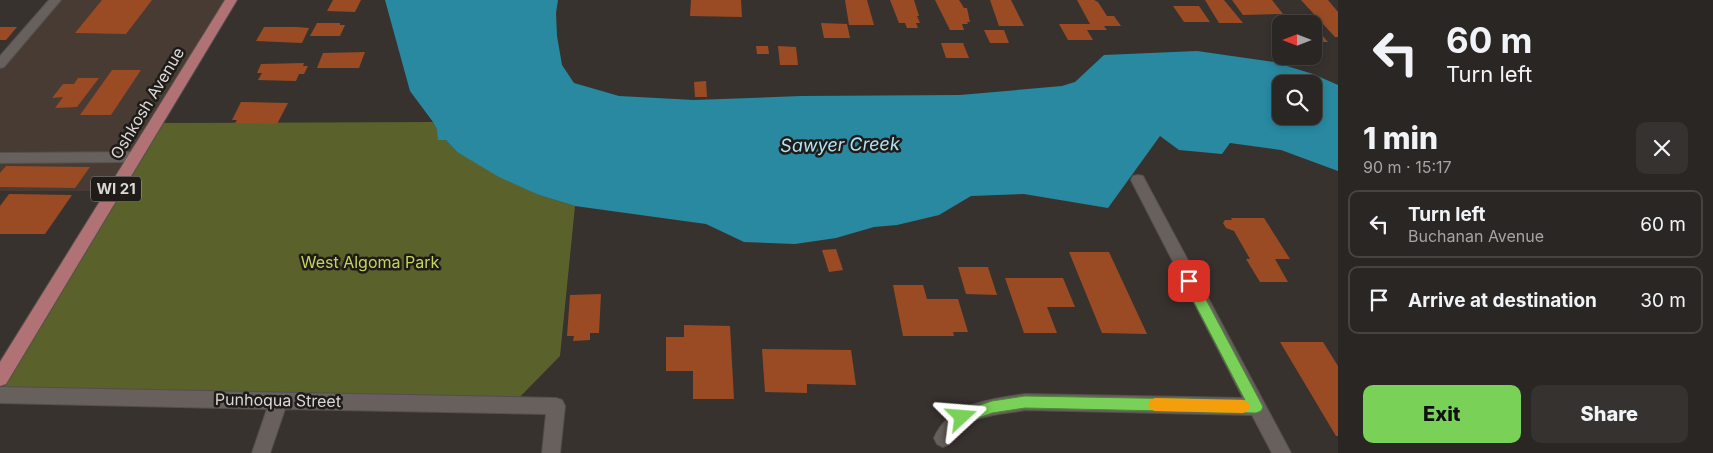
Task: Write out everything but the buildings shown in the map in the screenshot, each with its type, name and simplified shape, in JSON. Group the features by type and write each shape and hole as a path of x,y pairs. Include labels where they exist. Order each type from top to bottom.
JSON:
{"main road":[{"name":"Oshkosh Avenue","path":"0,378 231,0"}],"street":[{"path":"0,64 55,0"},
{"path":"0,158 134,157"},
{"path":"1138,180 1181,265 1282,453"},
{"name":"Punhoqua Street","path":"0,395 556,406 551,453"},
{"path":"261,453 279,400"},
{"path":"943,438 962,417 992,407 1025,402 1256,407"}],"shaded area":[{"path":"55,0 231,0 114,191 0,191 0,64"}],"green space":[{"name":"West Algoma Park","path":"433,122 437,130 457,152 539,195 575,206 560,356 512,405 0,395 0,378 155,123"}],"water":[{"name":"Sawyer Creek","path":"385,0 558,0 556,13 557,36 562,65 574,83 619,96 694,100 801,96 960,95 1062,86 1075,82 1104,55 1197,51 1272,62 1272,65 1284,65 1315,75 1272,75 1272,125 1322,125 1322,78 1338,85 1338,171 1281,150 1230,143 1222,154 1179,150 1160,136 1108,208 1024,194 971,196 939,215 897,225 874,227 836,238 795,244 744,242 706,224 575,206 539,195 499,177 457,152 446,140 438,140 437,130 410,91"}],"slow traffic":[{"path":"1155,405 1243,407"}],"route":[{"path":"962,417 992,407 1025,402 1256,407 1189,281"}]}
